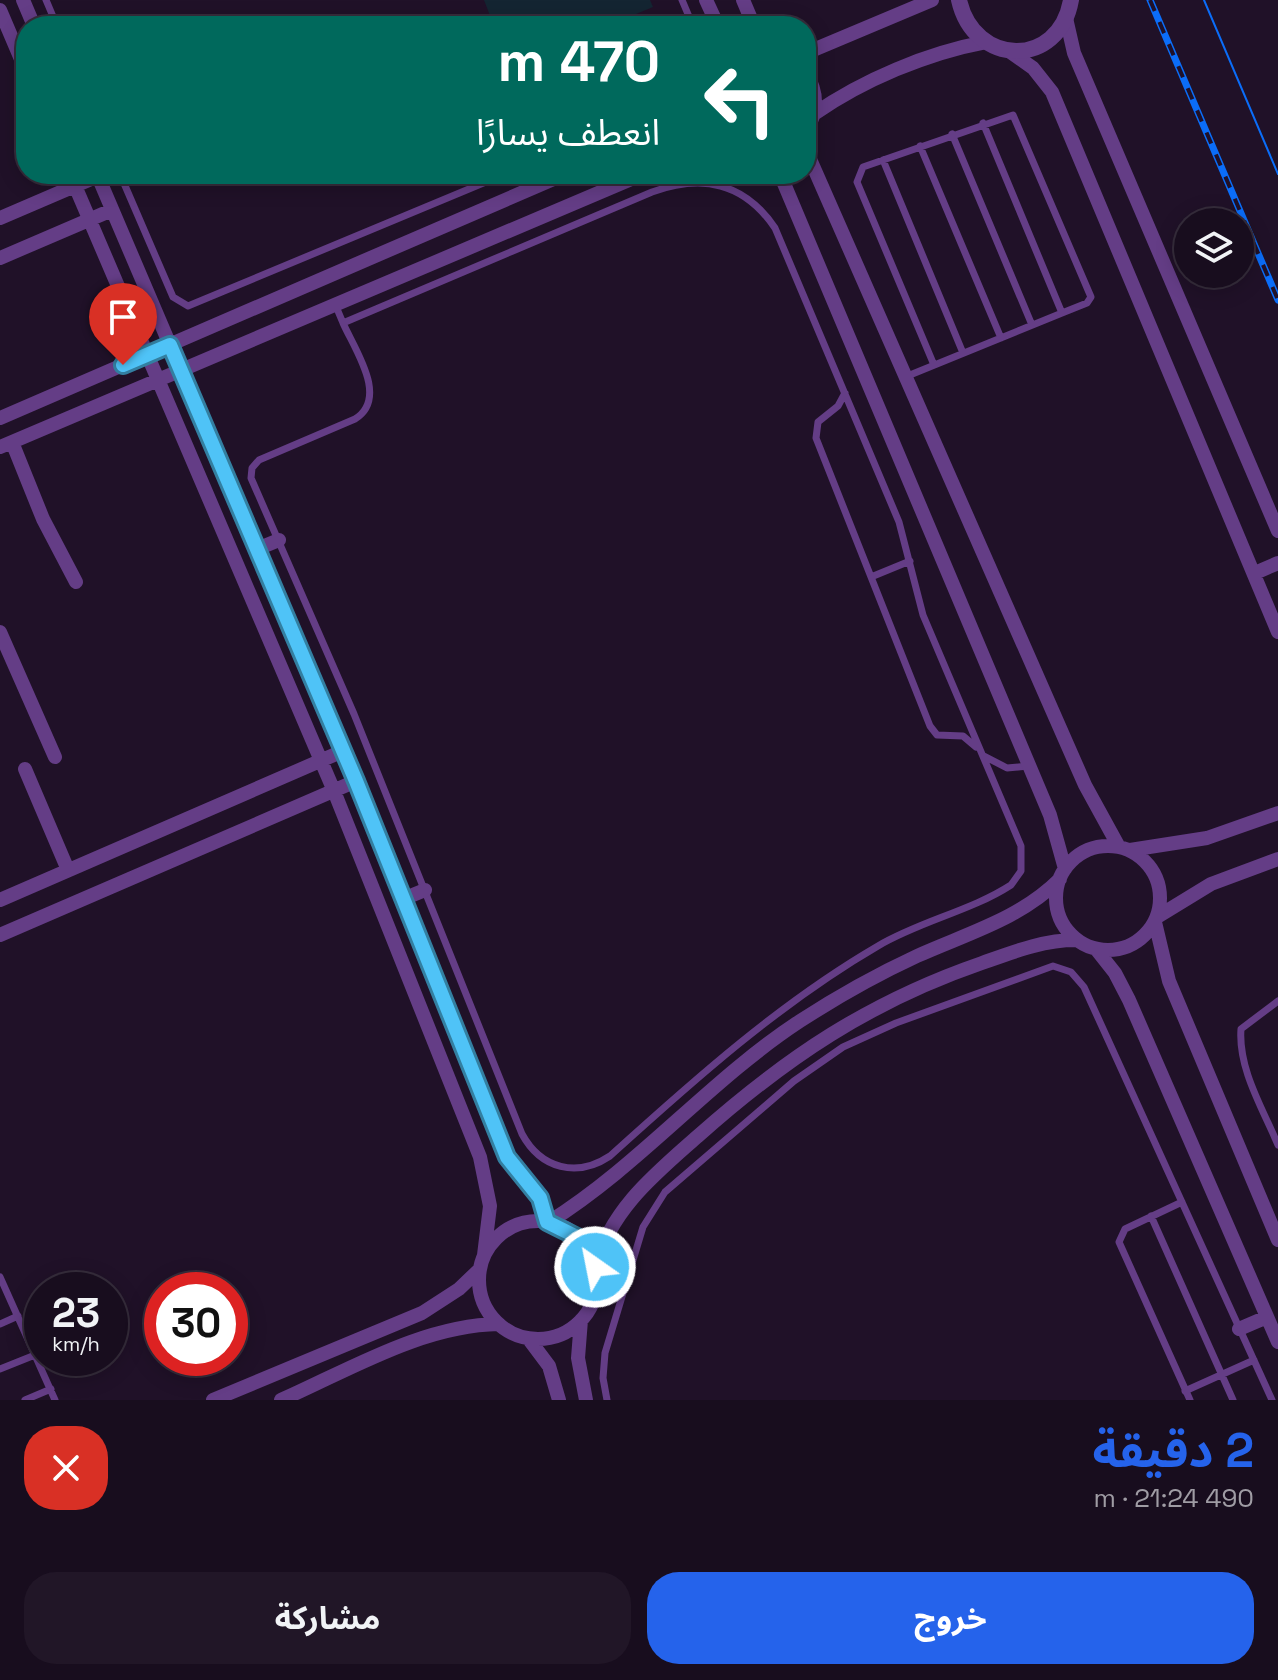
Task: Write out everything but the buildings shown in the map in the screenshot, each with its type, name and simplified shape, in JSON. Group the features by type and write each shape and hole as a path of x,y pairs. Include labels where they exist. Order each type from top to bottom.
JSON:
{"street":[{"path":"816,49 932,0"},
{"path":"959,0 964,19 986,42 1009,51 1033,68 1052,92 1278,632"},
{"path":"1009,51 1028,50 1045,43 1066,18 1071,0"},
{"path":"0,10 16,48"},
{"path":"1066,18 1074,53 1278,531"},
{"path":"816,113 837,98 938,53 986,42"},
{"path":"816,173 1085,785 1124,848 1150,866 1157,878 1160,891 1156,920 1169,981 1278,1240"},
{"path":"0,218 65,184"},
{"path":"75,184 334,791 480,1157 490,1206 482,1262 482,1299 499,1324"},
{"path":"101,184 356,781 507,1157 540,1198 548,1222"},
{"path":"0,418 542,184"},
{"path":"76,582 6,445 619,184"},
{"path":"784,184 1055,829 1062,874 1057,905 1067,930 1076,940 1096,949 1124,949 1147,934 1156,920 1211,884 1278,859"},
{"path":"0,258 112,210"},
{"path":"257,549 279,540"},
{"path":"1255,573 1278,563"},
{"path":"0,632 55,757"},
{"path":"0,900 343,751"},
{"path":"25,769 68,870"},
{"path":"0,935 356,781"},
{"path":"548,1222 610,1180 734,1071 799,1022 893,968 1021,911 1088,850 1207,838 1278,813"},
{"path":"403,899 425,890"},
{"path":"586,1400 578,1358 581,1320 594,1295 595,1267 611,1225 650,1178 750,1090 814,1043 859,1016 930,981 1021,949 1076,940"},
{"path":"1096,949 1123,986 1278,1342"},
{"path":"213,1400 422,1313 459,1289 482,1262 495,1240 510,1228 528,1222 548,1222 579,1238 595,1267"},
{"path":"1239,1329 1267,1317"},
{"path":"528,1338 561,1334 581,1320"},
{"path":"281,1400 431,1335 471,1325 499,1324 528,1338 549,1366 559,1400"}],"lane":[{"path":"905,377 1087,303 1091,293 1017,118 1007,114 860,169 857,182 934,365"},
{"path":"983,123 1062,313"},
{"path":"952,134 1032,325"},
{"path":"920,146 1001,338"},
{"path":"883,160 963,353"},
{"path":"124,184 170,292 177,302 188,306 481,184"},
{"path":"343,323 677,184"},
{"path":"335,304 369,384 369,404 355,419 255,463 251,478 425,890 528,1144 555,1165 590,1166 610,1156 737,1045 853,962 904,932 1011,885 1021,871 1023,854 923,615 899,522 775,228 748,198 717,184"},
{"path":"845,393 838,406 821,417 815,433 933,731 942,736 967,738 982,754 1007,768 1029,766"},
{"path":"871,577 910,561"},
{"path":"607,1400 603,1378 605,1353 643,1227 665,1192 794,1081 843,1047 877,1030 1043,967 1071,972 1084,987 1272,1400"},
{"path":"1278,1001 1241,1029 1240,1044 1243,1062 1278,1145"},
{"path":"1182,1202 1125,1229 1119,1242 1190,1400"},
{"path":"1151,1216 1233,1400"},
{"path":"0,1277 24,1330"},
{"path":"0,1324 18,1316"},
{"path":"0,1369 24,1359"},
{"path":"1185,1391 1254,1360"},
{"path":"45,1376 55,1400"},
{"path":"25,1400 51,1389"}],"shaded area":[{"path":"484,0 650,0 653,7 631,16 490,16"}],"tram line":[{"path":"1204,0 1278,174"}],"railway":[{"path":"1150,0 1278,300"}],"route":[{"path":"123,365 170,345 356,781 507,1157 540,1198 547,1222 579,1238 595,1267"}]}
